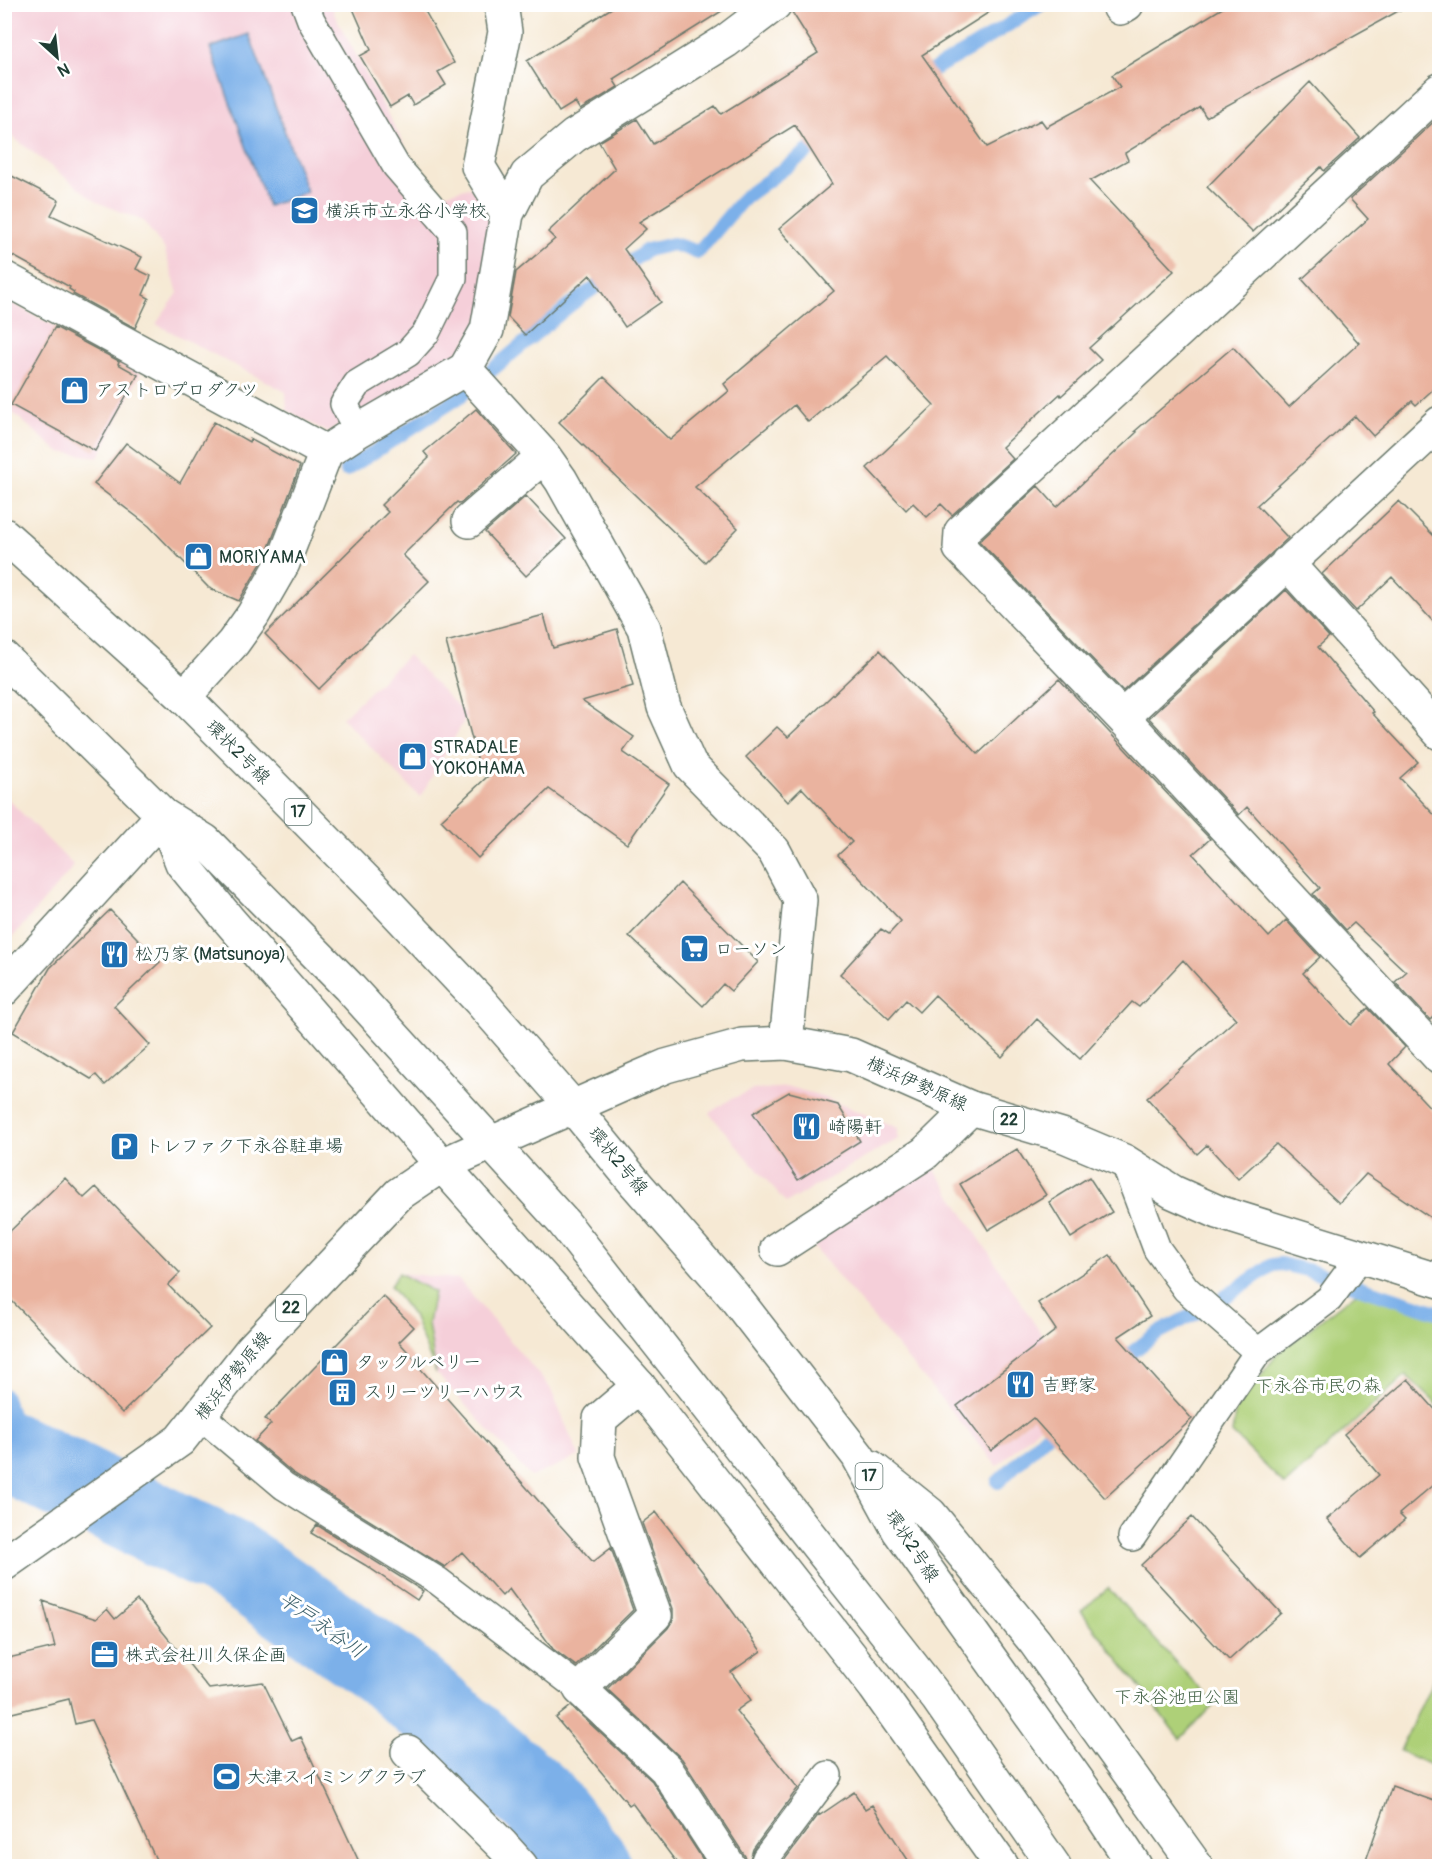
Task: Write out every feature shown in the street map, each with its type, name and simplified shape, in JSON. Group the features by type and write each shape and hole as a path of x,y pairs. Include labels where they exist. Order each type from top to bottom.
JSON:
{"main road":[{"path":"501,4 505,32 478,166 507,214"},
{"path":"184,697 233,644 253,615 283,563 326,452 465,369 487,330 507,214 527,175 574,136 726,41 775,4"},
{"path":"1118,4 1120,8 1127,4"},
{"path":"1440,90 960,532 960,548 1122,717 1440,1058"},
{"path":"4,278 326,452"},
{"path":"465,369 544,456 561,480 644,628 664,707 690,765 774,851 800,900 786,1043"},
{"path":"1122,717 1440,423"},
{"path":"469,521 544,456"},
{"name":"環状2号線","path":"4,535 184,697 383,899 480,1001 733,1295 858,1456 899,1531 1135,1866"},
{"path":"1287,563 1440,733"},
{"path":"4,658 163,815 205,841 348,986 564,1223 938,1700 1054,1866"},
{"path":"4,989 163,815"},
{"path":"163,815 182,863 228,919 442,1165 639,1386 875,1687 1002,1866"},
{"name":"横浜伊勢原線","path":"490,1144 666,1066 742,1045 786,1043 851,1055 971,1108 1062,1135 1124,1161 1173,1192 1218,1212 1440,1281"},
{"path":"777,1249 925,1153 971,1108"},
{"name":"22","path":"442,1165 490,1144"},
{"name":"横浜伊勢原線","path":"4,1564 180,1440 252,1349 399,1194 442,1165"},
{"path":"639,1386 600,1419 598,1457 656,1615 580,1689 666,1769 729,1866"},
{"path":"858,1456 930,1514 1035,1642 1196,1866"},
{"path":"408,1752 521,1866"}],"lane":[{"path":"306,4 311,20 396,166 453,232 453,278 426,333 408,353 357,384 344,404 358,431"},
{"path":"1124,1161 1157,1249 1186,1290 1258,1352"},
{"path":"1132,1537 1258,1352 1329,1299 1360,1257"},
{"path":"200,1415 284,1486 438,1581 580,1689"},
{"path":"763,1866 766,1858 828,1776"}],"shaded area":[{"name":"横浜市立永谷小学校","path":"4,5 332,5 334,14 415,165 444,194 469,187 498,219 491,300 454,360 327,432 287,410 286,392 156,324 178,293 164,248 143,221 97,202 5,131"},
{"path":"4,299 141,373 99,457 59,452 5,406"},
{"name":"STRADALE YOKOHAMA","path":"408,655 467,716 420,797 342,718"},
{"path":"5,796 74,866 5,946"},
{"path":"789,1087 818,1095 898,1128 898,1139 786,1203 709,1113 731,1099 753,1090"},
{"path":"932,1165 1078,1391 997,1466 809,1241"},
{"path":"399,1273 458,1279 550,1388 579,1456 531,1477 436,1373 428,1323 434,1292"}],"green space":[{"path":"399,1273 434,1292 428,1323 436,1373 413,1316 390,1286"},
{"name":"下永谷市民の森","path":"1360,1290 1439,1318 1439,1406 1406,1375 1285,1485 1232,1433 1236,1408 1278,1353"},
{"name":"下永谷池田公園","path":"1108,1588 1214,1704 1180,1739 1081,1611"},
{"path":"1439,1667 1439,1769 1400,1751"}],"water":[{"path":"249,34 307,192 268,206 210,48"}],"building":[{"path":"351,4 421,4 454,63 438,72 446,85 413,105 408,96 390,107 360,56 371,50"},
{"path":"618,4 733,4 613,79 618,87 580,110 575,102 559,112 527,61"},
{"path":"793,4 1002,4 922,55 987,147 1041,120 1046,127 1120,87 1112,75 1229,4 1411,4 1206,117 1200,107 1125,153 1128,160 1090,181 1174,271 1089,348 1101,360 1002,447 1013,459 952,515 941,504 927,517 913,503 906,510 867,468 934,405 887,356 808,422 794,405 695,487 738,528 705,562 559,422 604,377 670,440 729,391 724,384 834,291 779,229 832,184 795,125 639,222 646,229 624,249 661,302 625,327 590,275 525,335 508,317 516,272 555,239 548,232 615,169 599,142 637,119 653,144 715,106 721,114 818,53 792,12"},
{"path":"1310,82 1360,138 1324,171 1321,167 1253,232 1207,187"},
{"path":"1440,116 1440,383 1416,405 1412,401 1373,436 1355,416 1257,505 1288,538 1123,691 979,541 1038,486 1057,507 1137,432 1135,431 1233,347 1289,407 1359,343 1302,279 1368,219 1350,199"},
{"path":"4,172 59,200 51,215 142,257 136,269 151,276 143,295 149,298 135,328 73,294 70,287 4,251"},
{"path":"55,327 119,361 118,364 138,375 95,451 11,405"},
{"path":"476,409 516,454 460,504 457,502 403,555 429,581 319,689 265,634 388,512 381,505 429,458 424,452"},
{"path":"214,422 249,442 250,439 300,466 266,555 239,601 209,588 149,526 94,484 126,443 180,483"},
{"path":"526,496 566,539 526,576 485,532"},
{"path":"1399,501 1440,542 1440,629 1392,577 1356,611 1322,574"},
{"path":"1286,590 1329,637 1318,647 1374,712 1372,713 1418,762 1400,778 1440,821 1440,1010 1430,1020 1395,982 1406,972 1354,923 1346,930 1313,894 1320,888 1247,807 1239,815 1149,718"},
{"path":"544,615 553,648 617,629 633,686 582,701 634,737 623,752 669,784 627,844 549,789 478,858 441,820 489,775 480,769 446,642"},
{"path":"880,650 978,754 1059,679 1210,839 1193,854 1269,937 1286,920 1320,957 1303,973 1351,1025 1368,1008 1405,1047 1389,1064 1440,1118 1440,1224 1366,1174 1339,1203 1276,1144 1238,1179 1207,1145 1197,1154 1147,1098 1236,1019 1183,960 1139,1007 1132,1002 1080,1059 1037,1019 1002,1057 935,995 919,1012 906,1000 889,1019 840,974 881,929 889,934 901,921 838,855 852,842 802,788 788,802 746,757 777,727 788,737"},
{"name":"ローソン","path":"680,883 758,962 731,991 723,984 703,1006 629,936"},
{"path":"110,910 160,962 114,1006 150,1045 105,1085 96,1075 91,1079 13,1032 50,968"},
{"name":"崎陽軒","path":"789,1092 838,1105 860,1141 798,1180 753,1113"},
{"path":"1017,1149 1046,1195 988,1230 960,1184"},
{"path":"1089,1177 1112,1212 1071,1238 1049,1202"},
{"path":"65,1178 84,1198 96,1187 180,1273 168,1285 210,1328 122,1413 4,1293 4,1237"},
{"path":"1110,1255 1150,1316 1118,1337 1192,1419 1105,1498 1033,1418 991,1451 957,1406 1056,1330 1038,1303"},
{"path":"383,1296 414,1327 399,1342 593,1562 611,1548 633,1610 576,1666 553,1649 509,1589 502,1596 462,1552 445,1567 293,1473 255,1441 271,1424 265,1419"},
{"path":"1408,1379 1440,1415 1440,1479 1399,1514 1405,1520 1360,1558 1327,1519 1379,1475 1344,1434"},
{"path":"656,1512 761,1651 731,1672 751,1700 736,1711 798,1788 753,1849 748,1866 745,1856 682,1759 607,1689 668,1628 673,1620 673,1609 642,1523"},
{"path":"1192,1517 1281,1613 1229,1660 1141,1565"},
{"path":"317,1525 423,1591 417,1600 365,1565 311,1533"},
{"path":"137,1600 209,1689 263,1682 292,1741 301,1737 361,1866 159,1866 91,1720 75,1724 69,1699 4,1715 4,1659 55,1647 43,1601 96,1619 107,1609 115,1619"},
{"path":"571,1706 652,1781 707,1866 679,1866 632,1803 629,1805 556,1718"},
{"path":"1392,1786 1440,1803 1440,1866 1364,1866"},
{"path":"854,1792 865,1809 872,1805 912,1866 780,1866 819,1814"}],"waterway":[{"path":"917,79 1042,4"},
{"path":"346,470 458,398 569,306 647,250 673,244 698,252 744,198 823,140"},
{"path":"1118,1363 1156,1334 1219,1301 1272,1265 1281,1264 1307,1270 1440,1313"},
{"path":"4,1395 28,1461"},
{"path":"998,1482 1061,1421"},
{"name":"平戸永谷川","path":"4,1451 233,1562 393,1674 538,1800 590,1866"}],"place":[{"name":"横浜市立永谷小学校","path":"304,211"},
{"name":"アストロプロダクツ","path":"75,390"},
{"name":"MORIYAMA","path":"198,557"},
{"name":"STRADALE YOKOHAMA","path":"412,757"},
{"name":"ローソン","path":"694,949"},
{"name":"松乃家 (Matsunoya)","path":"114,954"},
{"name":"崎陽軒","path":"807,1127"},
{"name":"トレファク下永谷駐車場","path":"124,1146"},
{"name":"タックルベリー","path":"335,1362"},
{"name":"吉野家","path":"1021,1385"},
{"name":"スリーツリーハウス","path":"343,1392"},
{"name":"株式会社川久保企画","path":"104,1655"},
{"name":"大津スイミングクラブ","path":"226,1777"}]}
